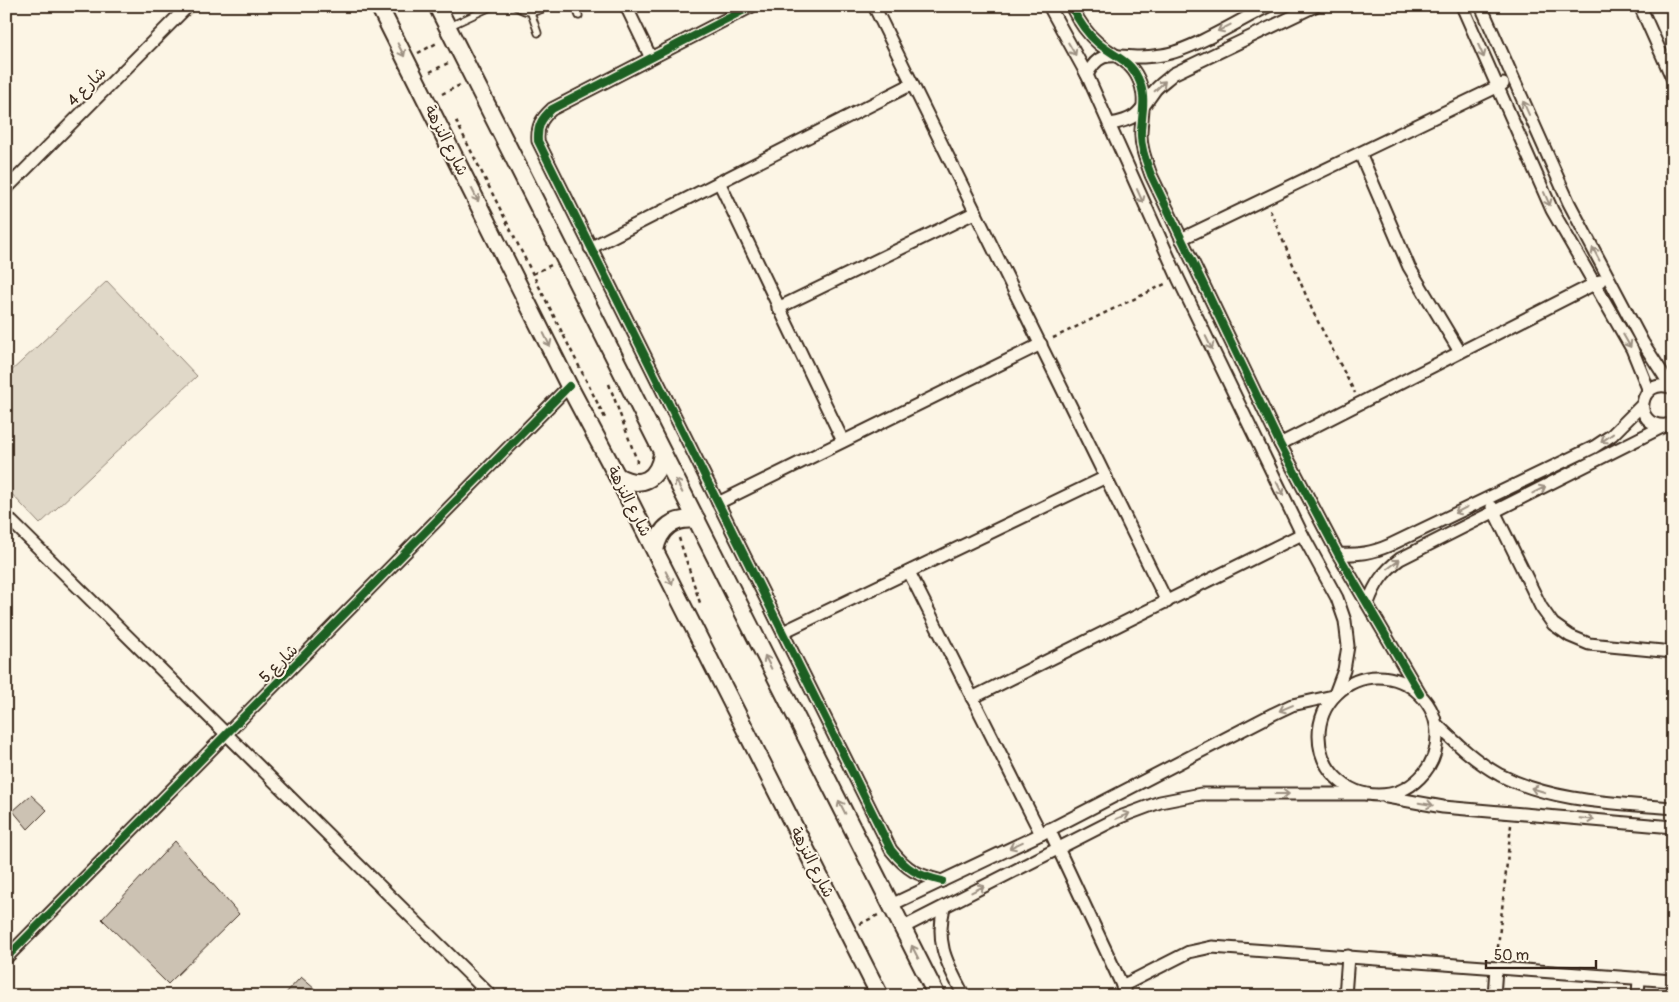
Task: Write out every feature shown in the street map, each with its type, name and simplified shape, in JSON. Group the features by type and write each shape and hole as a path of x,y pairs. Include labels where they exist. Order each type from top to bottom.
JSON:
{"main road":[{"name":"شارع النزهة","path":"379,6 525,277 569,386 624,472 655,550 854,927 880,996"},
{"path":"437,6 441,31 558,262 697,520 887,910 902,928 937,996"},
{"path":"624,472 628,482 641,482 653,476 660,466 662,454"},
{"path":"655,550 657,538 669,525 685,519 697,520"}],"street":[{"name":"شارع 4","path":"6,189 188,6"},
{"path":"626,6 651,58"},
{"path":"752,6 552,109 543,117 537,128 538,141 891,850 904,866 922,876 942,881"},
{"path":"874,6 1167,602"},
{"path":"1048,6 1087,75 1178,278 1302,534 1337,598 1346,621 1348,646 1344,670 1334,695 1322,714 1318,734 1321,755 1331,773 1347,787 1372,795 1443,807 1673,827"},
{"path":"902,928 1120,817 1160,802 1201,794 1372,795 1398,792 1417,782 1430,765 1437,746 1437,725 1431,708 1420,694 1338,554 1280,444 1151,175 1143,154 1141,131 1144,92 1138,77 1128,64 1099,44 1086,31 1071,6"},
{"path":"1239,6 1245,18"},
{"path":"1087,75 1092,64 1102,57 1115,54 1140,57 1165,54 1189,46 1268,6"},
{"path":"1110,124 1134,117 1144,109 1156,89 1173,74 1315,6"},
{"path":"1462,6 1552,210 1632,349 1649,391"},
{"path":"1481,6 1568,203 1643,343 1672,388"},
{"path":"1640,6 1673,80"},
{"path":"1182,239 1513,79"},
{"path":"590,248 912,84"},
{"path":"1360,153 1409,267 1460,352"},
{"path":"719,182 843,442"},
{"path":"778,308 976,212"},
{"path":"1280,444 1608,277"},
{"path":"718,503 1040,344"},
{"name":"شارع 5","path":"6,958 569,386"},
{"path":"1338,554 1356,555 1374,552 1594,447 1612,435 1642,405 1649,391 1660,386 1672,388"},
{"path":"1642,405 1649,420 1660,425 1671,423"},
{"path":"1368,603 1374,586 1385,571 1400,559 1671,423"},
{"path":"784,632 1106,477"},
{"path":"1487,497 1541,607 1553,624 1570,636 1589,644 1673,652"},
{"path":"6,516 491,996"},
{"path":"972,698 1302,534"},
{"path":"909,572 972,698 1045,832 1058,848 1124,991 1189,952 1212,947 1673,981"},
{"path":"887,910 942,881 1045,832 1292,705 1334,695 1351,683 1368,677 1387,677 1405,683 1420,694"},
{"path":"1437,725 1474,758 1499,774 1536,790 1575,799 1673,808"},
{"path":"944,907 940,924 940,942 945,959 964,996"},
{"path":"1345,996 1348,956"},
{"path":"1494,996 1496,968"},
{"path":"1638,996 1640,978"}],"lane":[{"path":"441,31 493,6"},
{"path":"514,6 521,11 531,13 549,6"},
{"path":"575,6 579,16"},
{"path":"531,13 538,33"}],"path":[{"path":"441,31 438,43 442,49"},
{"path":"420,52 438,43"},
{"path":"416,44 424,58"},
{"path":"445,56 452,70"},
{"path":"430,72 448,63"},
{"path":"427,65 434,79"},
{"path":"456,78 464,93"},
{"path":"442,94 460,85"},
{"path":"438,86 446,102"},
{"path":"455,120 525,277 606,420"},
{"path":"1265,199 1313,312 1360,403"},
{"path":"546,257 558,262"},
{"path":"525,277 558,262"},
{"path":"555,274 558,262"},
{"path":"1040,344 1178,278"},
{"path":"607,379 636,461 635,468 624,472"},
{"path":"684,535 681,535 679,541 705,614"},
{"path":"1496,968 1512,813"},
{"path":"874,906 887,910"},
{"path":"854,927 887,910"},
{"path":"854,927 856,915"},
{"path":"854,927 865,932"}],"shaded area":[{"path":"107,281 197,376 40,524 6,488 6,376"}],"building":[{"path":"31,795 47,810 28,829 13,811"},
{"path":"175,841 239,914 168,984 102,919"},
{"path":"301,977 323,996 283,996"}],"cycle path":[{"path":"752,6 552,109 540,123 538,141 891,850 913,871 942,881"},
{"path":"1071,6 1079,21 1090,35 1103,47 1126,62 1135,72 1141,85 1143,98 1141,142 1151,175 1280,444 1338,554 1420,694"},
{"path":"6,958 569,386"}]}
